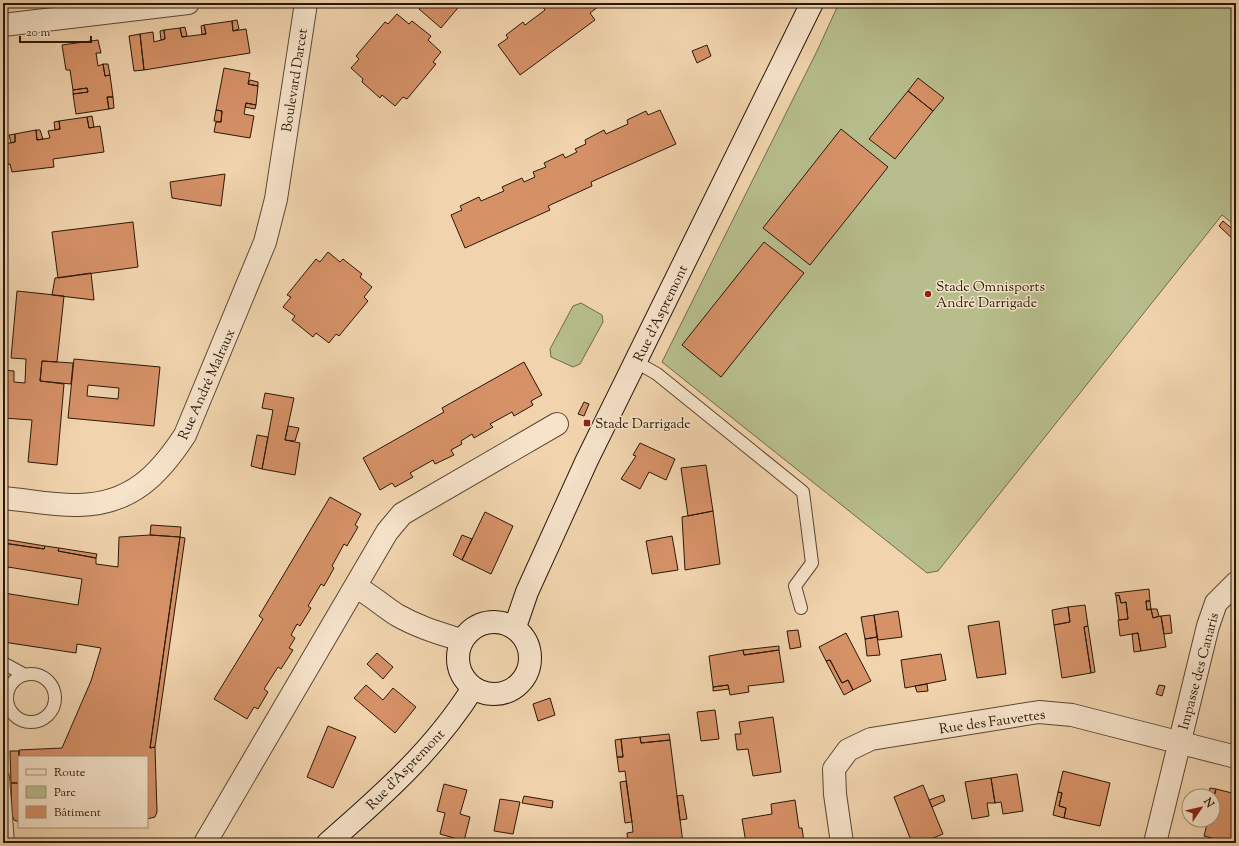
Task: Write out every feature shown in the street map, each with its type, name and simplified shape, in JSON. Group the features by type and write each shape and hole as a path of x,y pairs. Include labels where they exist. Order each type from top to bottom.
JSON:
{"street":[{"path":"3,25 44,11 188,3"},
{"name":"Boulevard Darcet","path":"282,156 306,3"},
{"name":"Rue d'Aspremont","path":"515,627 527,592 584,467 812,3"},
{"name":"Rue André Malraux","path":"3,498 79,506 110,501 132,492 151,479 169,460 185,435 265,242 276,200 282,156"},
{"path":"205,843 387,532 402,514 557,424"},
{"name":"Impasse des Canaris","path":"1178,743 1208,626 1216,604 1236,583"},
{"path":"356,587 370,594 396,614 425,629 461,640"},
{"path":"495,621 515,627 528,644 530,664 523,680 508,691 491,694 473,688 462,675 457,658 461,640 476,626 482,624 495,621"},
{"name":"Rue d'Aspremont","path":"328,843 385,794 457,714 473,688"},
{"name":"Rue des Fauvettes","path":"842,843 835,794 834,769 848,750 871,739 1039,712 1072,715 1236,757"},
{"path":"1155,843 1178,743"}],"lane":[{"path":"636,362 657,374 803,492 812,563 795,586 801,608"},
{"path":"3,663 25,675"},
{"path":"32,673 45,678 54,689 55,703 48,715 36,722 22,721 7,714 6,700 9,686 19,676 32,673"},
{"path":"3,777 8,843"}],"green space":[{"name":"Stade Omnisports André Darrigade","path":"839,3 1236,3 1236,226 1222,215 938,571 927,573 662,362 818,49"},
{"path":"581,303 602,315 603,322 580,364 573,367 551,357 550,349 573,306"}],"building":[{"path":"424,3 462,3 441,28 419,9"},
{"path":"548,3 603,3 590,13 595,20 520,75 498,45 508,38 506,35 523,22 525,25 545,10 543,7"},
{"path":"397,14 409,24 412,21 431,36 428,40 441,52 433,62 436,64 407,99 403,97 395,106 382,95 380,98 362,82 363,79 351,68 359,59 356,56 385,22 388,24"},
{"path":"237,20 239,29 233,31 232,21"},
{"path":"232,21 233,31 246,29 250,53 144,70 140,34 153,32 154,42 165,39 164,30 180,28 182,37 206,34 204,25"},
{"path":"204,25 206,34 202,34 201,26"},
{"path":"185,27 187,36 182,37 180,28"},
{"path":"164,30 165,39 161,40 160,31"},
{"path":"140,34 144,70 134,71 129,36"},
{"path":"98,40 101,53 96,53 98,66 103,64 105,76 110,75 113,97 107,97 109,109 76,114 73,94 88,92 87,88 73,90 70,70 66,70 62,45"},
{"path":"707,45 711,56 697,63 692,51"},
{"path":"103,64 108,64 110,75 105,76"},
{"path":"224,68 250,73 248,84 258,86 256,105 246,103 244,114 254,116 250,138 214,132 216,122 221,122 222,111 216,110"},
{"path":"918,78 944,98 933,111 908,91"},
{"path":"250,80 258,82 258,86 248,84"},
{"path":"87,88 88,92 73,94 73,90"},
{"path":"908,91 933,111 895,159 869,139"},
{"path":"107,97 113,97 114,108 109,109"},
{"path":"246,103 256,105 255,109 245,107"},
{"path":"216,110 222,111 221,122 214,121"},
{"path":"660,110 676,144 591,182 592,186 548,206 550,210 465,248 451,215 462,210 460,206 479,197 481,201 504,191 502,187 522,178 524,182 535,177 533,172 546,167 544,163 563,154 565,158 577,152 575,149 586,144 585,140 604,130 606,134 628,124 627,120 646,111 648,115"},
{"path":"92,116 94,127 89,128 87,117"},
{"path":"87,117 89,128 100,126 104,152 53,159 54,167 12,172 10,164 3,165 3,137 4,144 15,142 15,134 36,130 37,140 50,138 48,131 60,129 59,121"},
{"path":"59,121 60,129 55,130 54,122"},
{"path":"841,129 888,167 810,265 763,228"},
{"path":"36,130 40,130 43,139 37,140"},
{"path":"15,134 15,142 11,143 9,135"},
{"path":"225,174 221,206 172,198 170,182"},
{"path":"1223,221 1236,232 1236,242 1219,226"},
{"path":"133,222 138,267 58,278 52,232"},
{"path":"764,242 804,273 721,377 682,345"},
{"path":"328,252 340,262 343,259 362,274 360,277 372,287 364,297 368,301 339,336 336,334 329,343 316,333 313,337 292,320 295,316 283,307 291,297 287,295 316,259 320,262"},
{"path":"91,273 94,300 52,295 55,278"},
{"path":"17,291 64,296 57,362 42,361 40,381 64,384 57,465 28,462 32,420 3,418 3,370 14,371 14,382 25,383 26,359 11,358"},
{"path":"74,359 160,367 154,426 68,418","holes":["88,385 119,388 118,399 87,396"]},
{"path":"42,361 73,363 71,384 40,381"},
{"path":"524,362 542,395 531,401 533,405 514,416 512,412 490,424 493,427 474,438 472,434 461,441 462,444 451,450 454,455 435,464 433,460 410,473 413,477 395,487 392,483 380,490 363,458 444,412 442,408"},
{"path":"265,393 294,398 285,440 300,443 295,475 262,469 273,410 262,408"},
{"path":"584,402 589,404 584,416 578,414"},
{"path":"288,426 299,428 295,441 285,440"},
{"path":"257,435 268,437 262,469 251,466"},
{"path":"640,443 675,459 666,480 649,472 640,489 621,479 636,456 633,455"},
{"path":"706,465 713,511 688,516 681,468"},
{"path":"330,497 361,514 355,525 358,527 347,546 344,544 332,566 334,568 324,586 321,584 308,606 311,608 300,626 297,624 291,635 295,638 289,648 293,650 281,669 278,667 264,689 268,692 258,709 254,707 247,719 214,699 263,619 259,616"},
{"path":"713,511 720,564 685,570 682,517"},
{"path":"485,512 513,526 491,574 462,560"},
{"path":"151,525 181,527 180,537 150,535"},
{"path":"150,535 180,537 150,748 155,747 157,812 155,817 148,819 148,756 19,756 19,750 62,748 91,681 101,648 77,644 76,653 3,642 3,543 44,549 45,546 59,548 58,551 96,558 96,564 118,567 119,537","holes":["8,567 82,579 78,605 4,593"]},
{"path":"462,535 472,539 462,560 453,555"},
{"path":"672,536 678,570 652,574 646,541"},
{"path":"180,537 185,538 155,747 150,748"},
{"path":"3,539 45,546 44,549 3,543"},
{"path":"59,548 97,554 96,558 58,551"},
{"path":"1149,589 1150,601 1146,601 1147,610 1151,609 1153,618 1161,616 1166,647 1141,651 1138,633 1120,636 1118,620 1128,619 1126,602 1121,603 1119,595 1116,596 1115,593"},
{"path":"1119,595 1121,603 1126,602 1128,619 1119,620 1116,596"},
{"path":"1146,601 1150,601 1151,609 1147,610"},
{"path":"1085,605 1088,626 1084,627 1091,673 1062,678 1054,625 1070,622 1068,607"},
{"path":"1068,607 1070,622 1054,625 1052,610"},
{"path":"1151,609 1157,609 1159,616 1153,618"},
{"path":"898,611 902,637 878,640 874,615"},
{"path":"874,615 877,637 865,639 861,617"},
{"path":"1170,615 1172,633 1164,634 1161,616"},
{"path":"999,621 1006,674 977,678 968,626"},
{"path":"1088,626 1095,672 1091,673 1084,627"},
{"path":"798,630 801,647 790,649 787,631"},
{"path":"846,633 871,681 853,690 848,680 842,683 830,660 826,661 819,647"},
{"path":"1138,633 1141,651 1134,652 1132,634"},
{"path":"877,637 880,655 867,656 865,639"},
{"path":"779,646 779,650 744,655 743,650"},
{"path":"743,650 744,655 779,650 784,682 748,686 749,692 730,695 728,685 713,687 709,656"},
{"path":"377,653 393,667 383,679 367,664"},
{"path":"941,654 946,680 905,688 901,660"},
{"path":"830,660 842,683 848,680 853,690 844,695 826,661"},
{"path":"927,684 928,691 917,692 915,686"},
{"path":"366,685 383,700 393,688 416,707 395,733 354,698"},
{"path":"728,685 729,689 713,691 713,687"},
{"path":"1159,685 1165,686 1162,696 1156,694"},
{"path":"550,698 555,715 538,721 533,704"},
{"path":"715,710 719,739 701,741 697,712"},
{"path":"773,717 781,772 753,776 748,749 737,750 735,734 741,734 739,722"},
{"path":"328,726 356,737 333,788 307,777"},
{"path":"669,734 670,740 641,743 640,737"},
{"path":"640,737 641,743 670,740 683,843 628,843 627,833 633,832 632,822 625,771 619,772 617,757 623,757 621,739"},
{"path":"621,739 623,757 617,757 615,740"},
{"path":"10,751 19,751 18,783 11,783"},
{"path":"1063,771 1110,783 1100,826 1064,818 1066,808 1059,806 1062,793 1058,792"},
{"path":"1017,774 1023,811 1003,814 1001,802 995,803 991,778"},
{"path":"991,778 995,803 987,803 989,816 972,819 965,782"},
{"path":"626,781 632,822 625,823 620,782"},
{"path":"11,783 18,783 18,822 14,820 12,815"},
{"path":"444,784 467,790 460,814 470,817 464,841 440,834 445,813 437,811"},
{"path":"923,785 943,834 921,843 912,843 894,797"},
{"path":"1221,790 1236,794 1236,819 1231,843 1204,836 1206,828 1221,828"},
{"path":"1058,792 1062,793 1059,806 1066,808 1064,818 1053,815"},
{"path":"683,795 687,819 680,820 677,796"},
{"path":"943,795 945,801 932,807 929,800"},
{"path":"524,796 553,801 552,808 522,803"},
{"path":"500,799 520,802 513,834 494,831"},
{"path":"795,800 799,828 802,828 804,842 746,843 742,819 772,814 771,804"}],"place":[{"name":"Stade Omnisports André Darrigade","path":"928,294"},
{"name":"Stade Darrigade","path":"587,423"}]}
